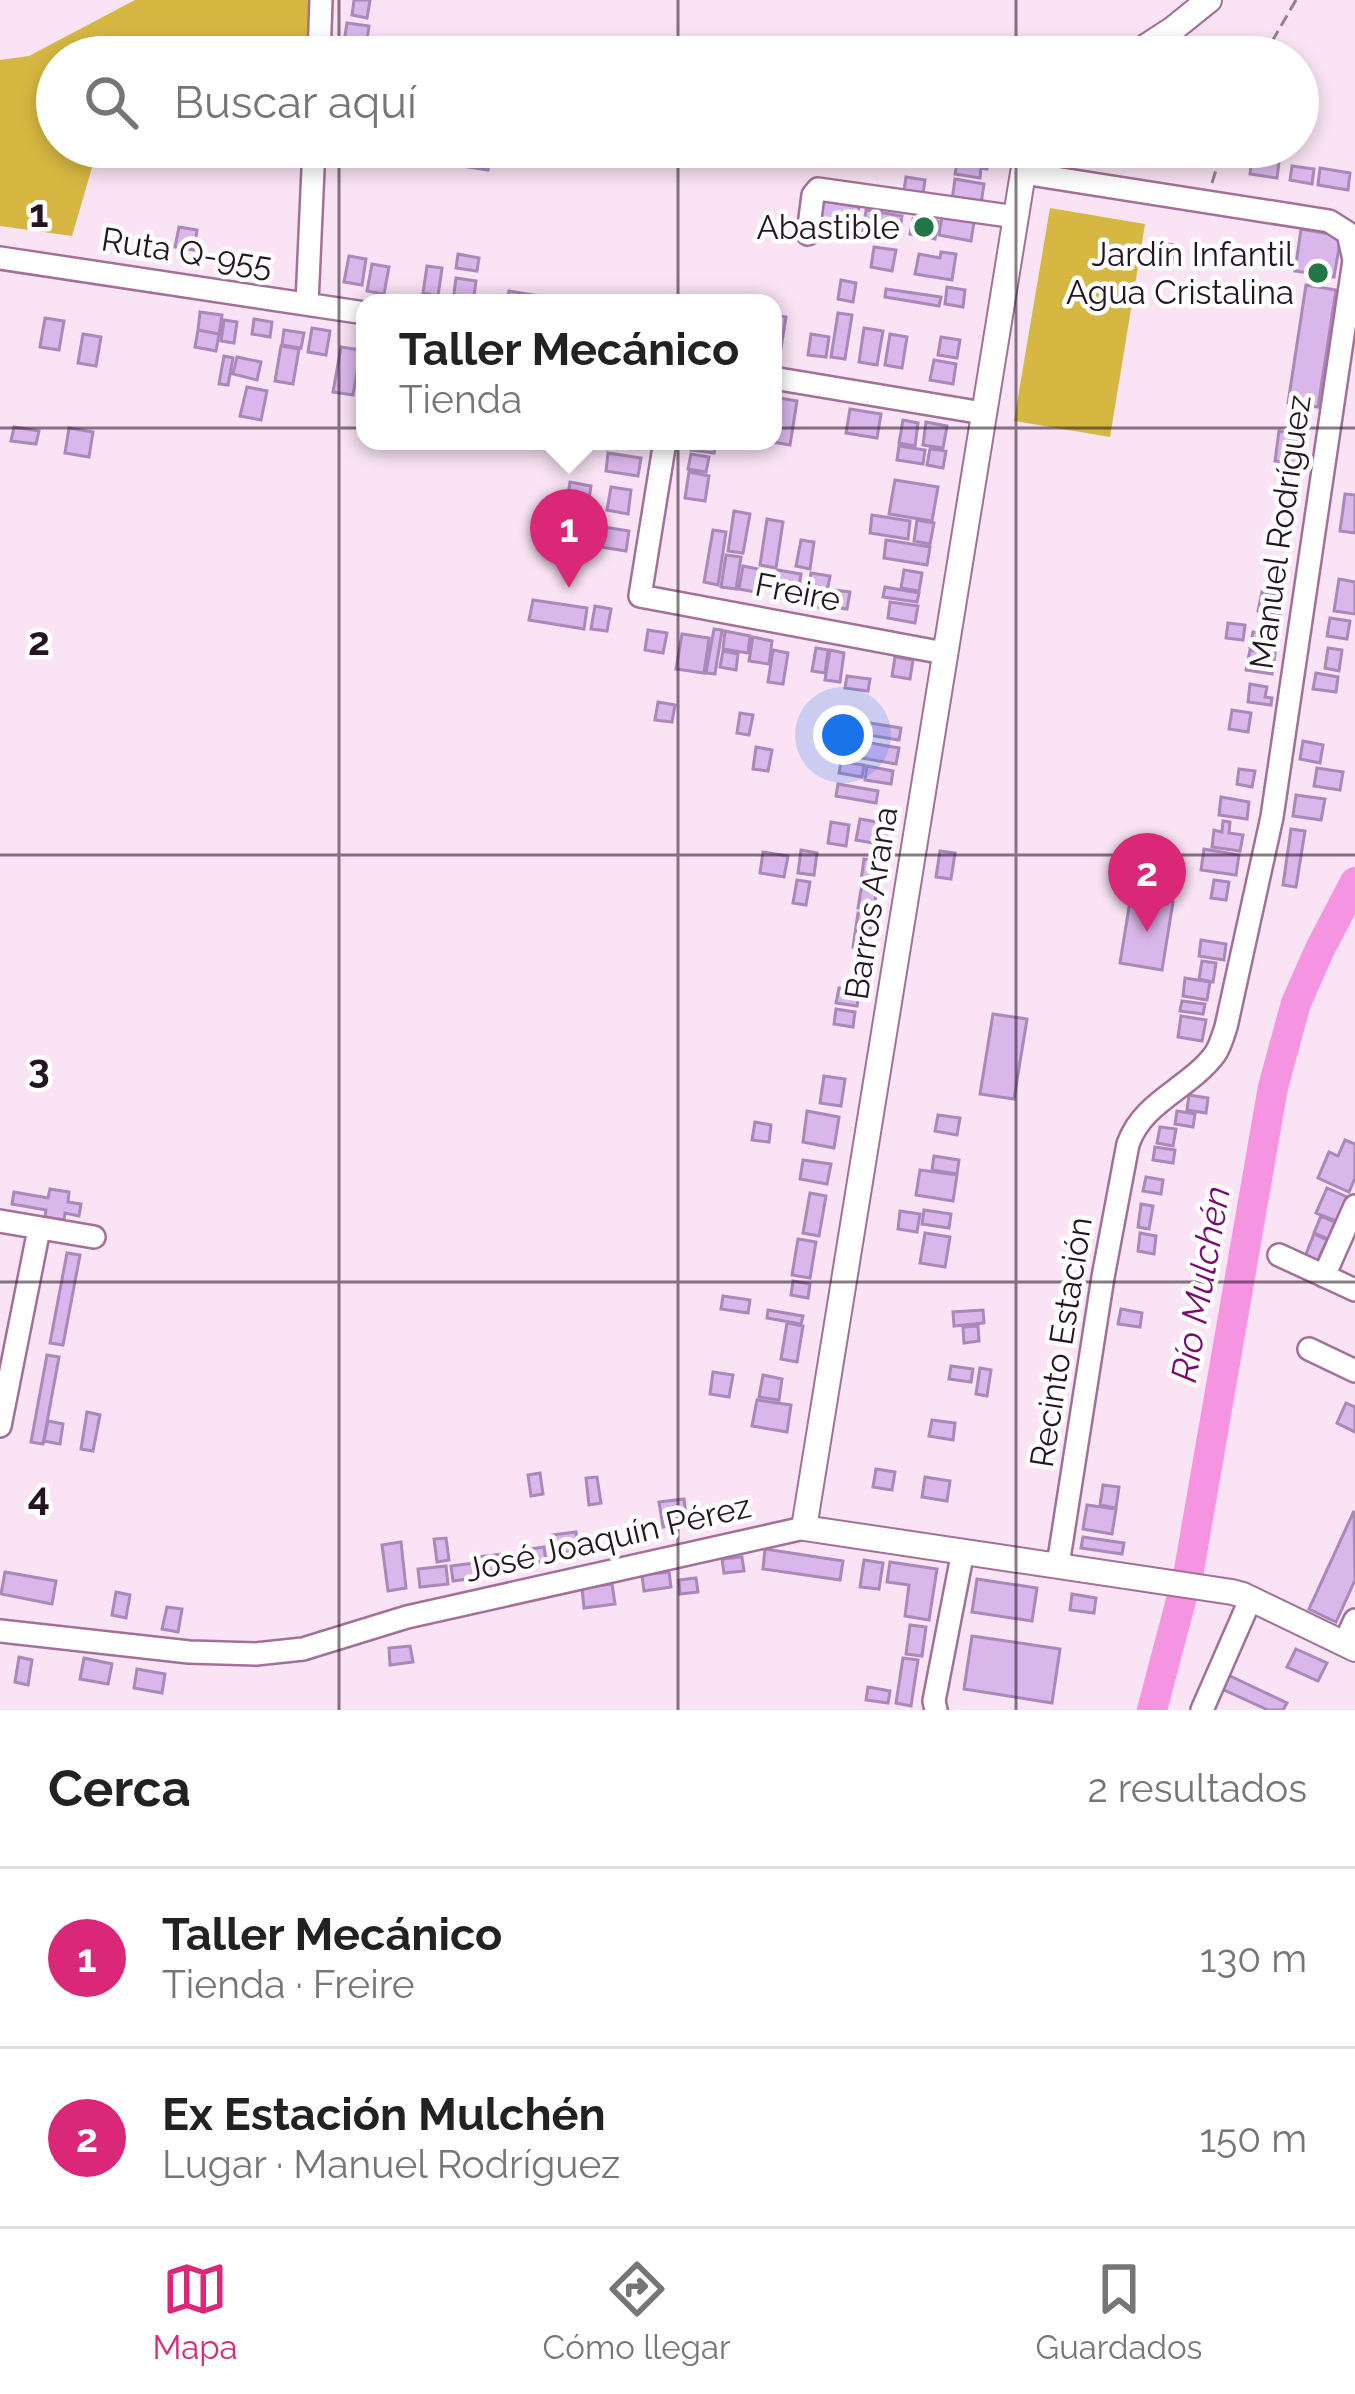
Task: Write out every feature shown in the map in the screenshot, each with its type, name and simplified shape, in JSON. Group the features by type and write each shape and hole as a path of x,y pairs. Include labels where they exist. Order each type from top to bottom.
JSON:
{"main road":[{"path":"1161,36 1209,0"},
{"name":"Barros Arana","path":"804,1528 1025,168"},
{"name":"José Joaquín Pérez","path":"804,1528 1242,1595 1350,1646"}],"street":[{"path":"320,36 321,0"},
{"path":"307,303 313,168"},
{"name":"Manuel Rodríguez","path":"1023,173 1329,221 1348,233 1354,260 1272,817 1226,1027 1217,1052 1144,1114 1132,1130"},
{"path":"808,234 818,189 1016,217"},
{"name":"Ruta Q-955","path":"0,258 356,311"},
{"path":"782,380 982,413"},
{"name":"Freire","path":"664,450 640,596 944,653"},
{"name":"Recinto Estación","path":"1058,1565 1102,1277 1132,1130"},
{"path":"1324,1276 1355,1206"},
{"path":"0,1221 94,1238"},
{"path":"0,1426 10,1333 39,1229"},
{"path":"1279,1256 1355,1290"},
{"path":"1309,1349 1355,1371"},
{"name":"José Joaquín Pérez","path":"0,1631 189,1652 256,1654 303,1649 406,1617 804,1528"},
{"path":"936,1710 963,1551"},
{"path":"1202,1710 1242,1595"},
{"path":"1350,1646 1355,1620"}],"path":[{"path":"1275,36 1296,0"},
{"path":"1206,202 1217,168"}],"shaded area":[{"path":"135,0 315,0 318,36 67,36"},
{"path":"36,52 36,168 92,168 72,236 0,226 0,60"},
{"path":"1050,208 1145,224 1110,437 1014,421"}],"building":[{"path":"354,0 370,0 367,18 352,15"},
{"path":"347,23 369,26 368,36 345,36"},
{"path":"956,168 981,168 980,178 955,174"},
{"path":"1251,168 1278,168 1277,178 1250,174"},
{"path":"1292,168 1314,169 1312,184 1290,180"},
{"path":"1320,168 1350,173 1348,190 1318,185"},
{"path":"906,177 925,180 923,194 904,190"},
{"path":"955,179 984,184 981,204 952,200"},
{"path":"823,201 859,207 856,225 820,219"},
{"path":"866,210 902,216 899,237 863,231"},
{"path":"943,210 975,216 971,241 939,235"},
{"name":"Abastible","path":"922,217 938,221 935,239 910,234 913,219 921,221"},
{"path":"179,227 197,230 194,250 175,247"},
{"path":"1301,229 1341,236 1334,277 1295,271"},
{"path":"1160,243 1174,245 1172,262 1157,259"},
{"path":"874,247 896,250 892,271 871,267"},
{"path":"941,252 956,254 952,280 915,274 919,254 940,258"},
{"path":"458,254 479,258 477,271 456,268"},
{"path":"349,256 366,259 362,285 344,282"},
{"path":"372,264 389,267 384,294 367,291"},
{"path":"427,266 442,268 438,294 423,293"},
{"path":"456,278 476,281 474,294 454,294"},
{"path":"841,280 856,283 853,302 838,299"},
{"path":"1306,285 1336,290 1318,407 1288,403"},
{"path":"947,287 965,290 963,307 945,304"},
{"path":"886,289 941,297 939,306 885,297"},
{"path":"200,312 222,315 219,334 198,330"},
{"path":"838,313 852,315 845,359 831,357"},
{"path":"45,318 64,321 59,350 40,347"},
{"path":"254,319 272,322 270,337 252,334"},
{"path":"224,320 237,322 234,343 221,341"},
{"path":"312,328 330,331 326,355 308,352"},
{"path":"864,328 883,331 877,365 859,362"},
{"path":"198,330 219,334 216,351 195,347"},
{"path":"284,330 304,333 301,348 282,345"},
{"path":"83,334 101,337 96,366 78,363"},
{"path":"811,334 829,337 826,357 808,355"},
{"path":"890,334 907,337 902,368 885,365"},
{"path":"941,337 960,340 957,358 938,355"},
{"path":"281,346 299,349 293,384 275,381"},
{"path":"341,347 356,349 353,395 333,392"},
{"path":"224,356 233,358 228,385 219,384"},
{"path":"237,357 261,362 257,380 233,374"},
{"path":"934,360 956,364 953,384 930,380"},
{"path":"247,387 267,391 261,420 240,416"},
{"path":"782,398 797,401 790,445 782,444"},
{"path":"850,409 881,414 877,438 846,433"},
{"path":"903,420 918,423 915,446 899,443"},
{"path":"926,422 947,426 943,448 923,445"},
{"path":"14,427 39,431 36,444 11,441"},
{"path":"69,428 93,432 89,457 65,453"},
{"path":"1279,431 1300,435 1296,464 1275,461"},
{"path":"899,446 925,450 923,464 897,460"},
{"path":"930,449 946,451 943,468 927,465"},
{"path":"608,453 641,458 638,476 606,471"},
{"path":"691,454 709,457 706,472 688,469"},
{"path":"689,472 709,476 705,501 685,498"},
{"path":"895,480 938,487 932,521 889,514"},
{"path":"570,482 591,486 588,505 567,501"},
{"path":"611,487 631,490 628,514 607,510"},
{"path":"1345,494 1355,495 1355,533 1340,531"},
{"path":"574,508 588,510 585,529 571,526"},
{"path":"734,511 750,514 743,553 728,551"},
{"path":"872,515 910,521 908,539 870,533"},
{"path":"767,519 783,522 776,568 760,565"},
{"path":"917,520 934,523 930,544 914,541"},
{"path":"604,527 629,531 626,551 601,547"},
{"path":"713,530 726,532 718,585 704,582"},
{"path":"801,540 814,542 810,569 796,566"},
{"path":"886,540 930,547 927,565 884,558"},
{"path":"726,555 741,557 736,589 721,587"},
{"path":"743,566 758,569 755,592 739,589"},
{"path":"778,570 801,574 797,601 774,597"},
{"path":"904,570 922,573 919,591 901,588"},
{"path":"811,573 830,576 824,608 806,605"},
{"path":"1339,579 1355,582 1355,614 1334,611"},
{"path":"885,587 919,593 917,602 883,597"},
{"path":"835,590 850,592 847,609 832,607"},
{"path":"1262,592 1283,595 1280,615 1258,611"},
{"path":"533,600 587,608 584,629 529,620"},
{"path":"890,602 918,606 915,623 888,618"},
{"path":"595,606 611,609 607,631 591,629"},
{"path":"1330,618 1350,621 1347,639 1327,636"},
{"path":"1228,623 1245,625 1243,640 1226,638"},
{"path":"714,629 722,630 715,674 706,673"},
{"path":"648,630 667,633 663,653 645,650"},
{"path":"725,631 750,636 748,653 723,649"},
{"path":"1253,632 1277,636 1275,651 1250,647"},
{"path":"682,634 709,638 704,673 676,669"},
{"path":"753,637 772,641 769,664 749,661"},
{"path":"816,648 828,650 825,673 812,671"},
{"path":"1328,648 1342,650 1339,671 1325,668"},
{"path":"773,650 788,653 783,684 768,682"},
{"path":"830,650 844,653 840,682 825,680"},
{"path":"1250,650 1275,654 1272,674 1246,670"},
{"path":"723,651 738,654 736,670 720,667"},
{"path":"895,657 913,660 910,679 892,676"},
{"path":"1316,673 1338,677 1336,692 1313,689"},
{"path":"847,676 870,679 868,691 845,688"},
{"path":"1250,684 1267,687 1265,697 1272,698 1271,705 1248,702"},
{"path":"658,702 675,705 672,722 655,720"},
{"path":"1232,710 1251,713 1248,732 1229,729"},
{"path":"740,713 753,715 749,735 737,733"},
{"path":"864,722 901,728 899,740 862,734"},
{"path":"853,740 899,748 896,764 850,756"},
{"path":"1303,741 1323,745 1320,763 1300,759"},
{"path":"756,747 772,750 768,771 753,769"},
{"path":"841,762 864,765 862,777 839,773"},
{"path":"867,766 893,771 891,784 865,780"},
{"path":"1317,768 1343,772 1340,790 1314,786"},
{"path":"1239,769 1255,771 1252,787 1237,784"},
{"path":"838,784 878,791 876,803 836,796"},
{"path":"1296,795 1325,799 1321,820 1293,816"},
{"path":"1221,797 1249,802 1247,819 1219,815"},
{"path":"860,819 889,824 885,845 856,840"},
{"path":"1223,821 1230,822 1229,833 1243,835 1240,851 1212,847 1214,830 1222,832"},
{"path":"831,822 849,825 846,846 828,843"},
{"path":"1291,829 1305,831 1296,887 1283,885"},
{"path":"1159,844 1174,847 1172,863 1156,861"},
{"path":"1204,849 1239,855 1236,875 1201,870"},
{"path":"801,850 817,853 814,875 798,873"},
{"path":"940,851 955,853 951,879 936,877"},
{"path":"763,852 788,856 784,877 760,873"},
{"path":"864,859 882,862 878,884 861,881"},
{"path":"797,880 810,882 806,905 793,903"},
{"path":"1214,880 1229,882 1226,900 1211,898"},
{"path":"862,884 877,886 874,910 858,908"},
{"path":"1131,895 1173,902 1162,970 1120,963"},
{"path":"858,913 873,916 867,950 853,947"},
{"path":"1201,940 1226,944 1224,960 1199,956"},
{"path":"1202,961 1216,963 1213,982 1199,979"},
{"path":"1185,978 1210,982 1207,1000 1183,996"},
{"path":"839,988 860,991 857,1006 836,1003"},
{"path":"1182,1001 1205,1004 1203,1014 1180,1011"},
{"path":"836,1009 855,1012 853,1027 834,1024"},
{"path":"993,1014 1027,1019 1014,1099 980,1094"},
{"path":"1181,1016 1206,1020 1202,1041 1178,1037"},
{"path":"824,1076 845,1079 841,1106 820,1103"},
{"path":"1189,1095 1208,1098 1206,1113 1187,1110"},
{"path":"807,1111 839,1117 834,1148 803,1142"},
{"path":"1177,1111 1195,1114 1193,1127 1175,1124"},
{"path":"938,1115 960,1118 957,1135 935,1131"},
{"path":"755,1122 771,1125 769,1142 752,1140"},
{"path":"1160,1127 1176,1129 1173,1146 1157,1143"},
{"path":"1345,1140 1355,1144 1355,1178 1349,1192 1318,1178 1329,1152 1338,1156"},
{"path":"1155,1147 1175,1150 1173,1163 1153,1160"},
{"path":"934,1156 959,1160 957,1174 932,1170"},
{"path":"803,1160 831,1164 827,1184 800,1179"},
{"path":"920,1170 957,1175 953,1201 916,1195"},
{"path":"1146,1177 1163,1180 1161,1194 1143,1191"},
{"path":"1327,1188 1347,1197 1336,1221 1316,1213"},
{"path":"50,1189 69,1192 68,1202 81,1204 79,1216 45,1217 46,1210 12,1204 14,1192 48,1198"},
{"path":"810,1193 826,1196 819,1236 803,1233"},
{"path":"1141,1204 1153,1206 1149,1229 1138,1227"},
{"path":"924,1210 951,1214 949,1228 922,1224"},
{"path":"900,1211 920,1214 917,1232 898,1229"},
{"path":"1321,1216 1335,1222 1328,1239 1314,1233"},
{"path":"925,1233 950,1237 945,1267 920,1263"},
{"path":"1140,1233 1156,1236 1154,1254 1138,1251"},
{"path":"1314,1234 1327,1240 1316,1264 1304,1259"},
{"path":"798,1239 816,1242 810,1278 792,1275"},
{"path":"67,1253 80,1255 63,1345 50,1343"},
{"path":"793,1281 810,1284 808,1298 791,1295"},
{"path":"723,1296 750,1300 748,1313 721,1309"},
{"path":"1121,1309 1142,1313 1140,1327 1118,1324"},
{"path":"768,1310 803,1316 801,1324 767,1318"},
{"path":"983,1310 984,1323 954,1326 953,1312"},
{"path":"787,1323 803,1326 797,1362 781,1359"},
{"path":"978,1326 979,1341 964,1343 963,1327"},
{"path":"47,1355 59,1357 43,1444 31,1442"},
{"path":"951,1366 973,1369 971,1382 949,1379"},
{"path":"980,1368 991,1370 987,1396 976,1394"},
{"path":"713,1372 733,1375 729,1397 710,1394"},
{"path":"763,1375 782,1379 779,1400 759,1397"},
{"path":"757,1400 791,1405 787,1432 752,1426"},
{"path":"1346,1403 1355,1407 1355,1432 1337,1423"},
{"path":"87,1412 100,1415 93,1451 81,1449"},
{"path":"932,1420 955,1423 953,1440 929,1436"},
{"path":"48,1421 63,1424 60,1444 44,1441"},
{"path":"876,1469 895,1472 892,1490 873,1487"},
{"path":"540,1473 543,1494 531,1496 528,1475"},
{"path":"597,1477 601,1503 589,1505 586,1478"},
{"path":"925,1477 950,1481 947,1501 922,1497"},
{"path":"1103,1485 1119,1487 1116,1508 1100,1505"},
{"path":"684,1499 687,1524 663,1527 659,1502"},
{"path":"1087,1505 1116,1509 1112,1534 1083,1529"},
{"path":"1354,1511 1355,1580 1336,1622 1309,1609"},
{"path":"576,1532 578,1551 555,1554 552,1535"},
{"path":"1083,1537 1124,1543 1122,1554 1081,1548"},
{"path":"446,1538 449,1560 437,1562 434,1539"},
{"path":"401,1542 406,1588 388,1591 382,1545"},
{"path":"544,1547 546,1561 526,1563 524,1550"},
{"path":"765,1549 843,1561 840,1580 763,1569"},
{"path":"504,1554 505,1569 479,1572 477,1557"},
{"path":"742,1557 744,1571 724,1573 722,1559"},
{"path":"864,1560 883,1563 879,1589 860,1587"},
{"path":"890,1562 937,1569 929,1620 905,1616 909,1585 887,1582"},
{"path":"474,1563 476,1578 453,1581 451,1566"},
{"path":"446,1566 448,1584 420,1587 418,1569"},
{"path":"5,1572 56,1581 52,1604 1,1594"},
{"path":"669,1572 671,1587 644,1591 642,1575"},
{"path":"696,1578 698,1592 680,1594 679,1580"},
{"path":"977,1579 1037,1588 1032,1621 972,1612"},
{"path":"612,1584 615,1604 584,1608 582,1588"},
{"path":"116,1592 130,1595 126,1618 112,1615"},
{"path":"1072,1594 1096,1598 1094,1613 1070,1610"},
{"path":"167,1607 182,1609 178,1632 162,1629"},
{"path":"910,1625 926,1627 922,1656 906,1654"},
{"path":"972,1636 1060,1649 1052,1703 964,1689"},
{"path":"410,1646 413,1662 390,1665 389,1648"},
{"path":"1296,1649 1327,1663 1318,1681 1287,1667"},
{"path":"19,1657 32,1660 28,1685 15,1682"},
{"path":"84,1658 112,1664 108,1684 80,1679"},
{"path":"903,1658 918,1660 911,1706 896,1703"},
{"path":"137,1669 165,1674 162,1693 134,1688"},
{"path":"1228,1675 1287,1703 1283,1710 1268,1710 1222,1689"},
{"path":"868,1687 890,1691 888,1703 866,1700"}],"waterway":[{"name":"Río Mulchén","path":"1152,1710 1189,1570 1273,1087 1296,1003 1355,882"}],"place":[{"name":"Abastible","path":"924,227"},
{"name":"Jardín Infantil Agua Cristalina","path":"1318,273"},
{"name":"Taller Mecánico","path":"569,588"},
{"name":"Ex Estación Mulchén","path":"1147,932"}]}
